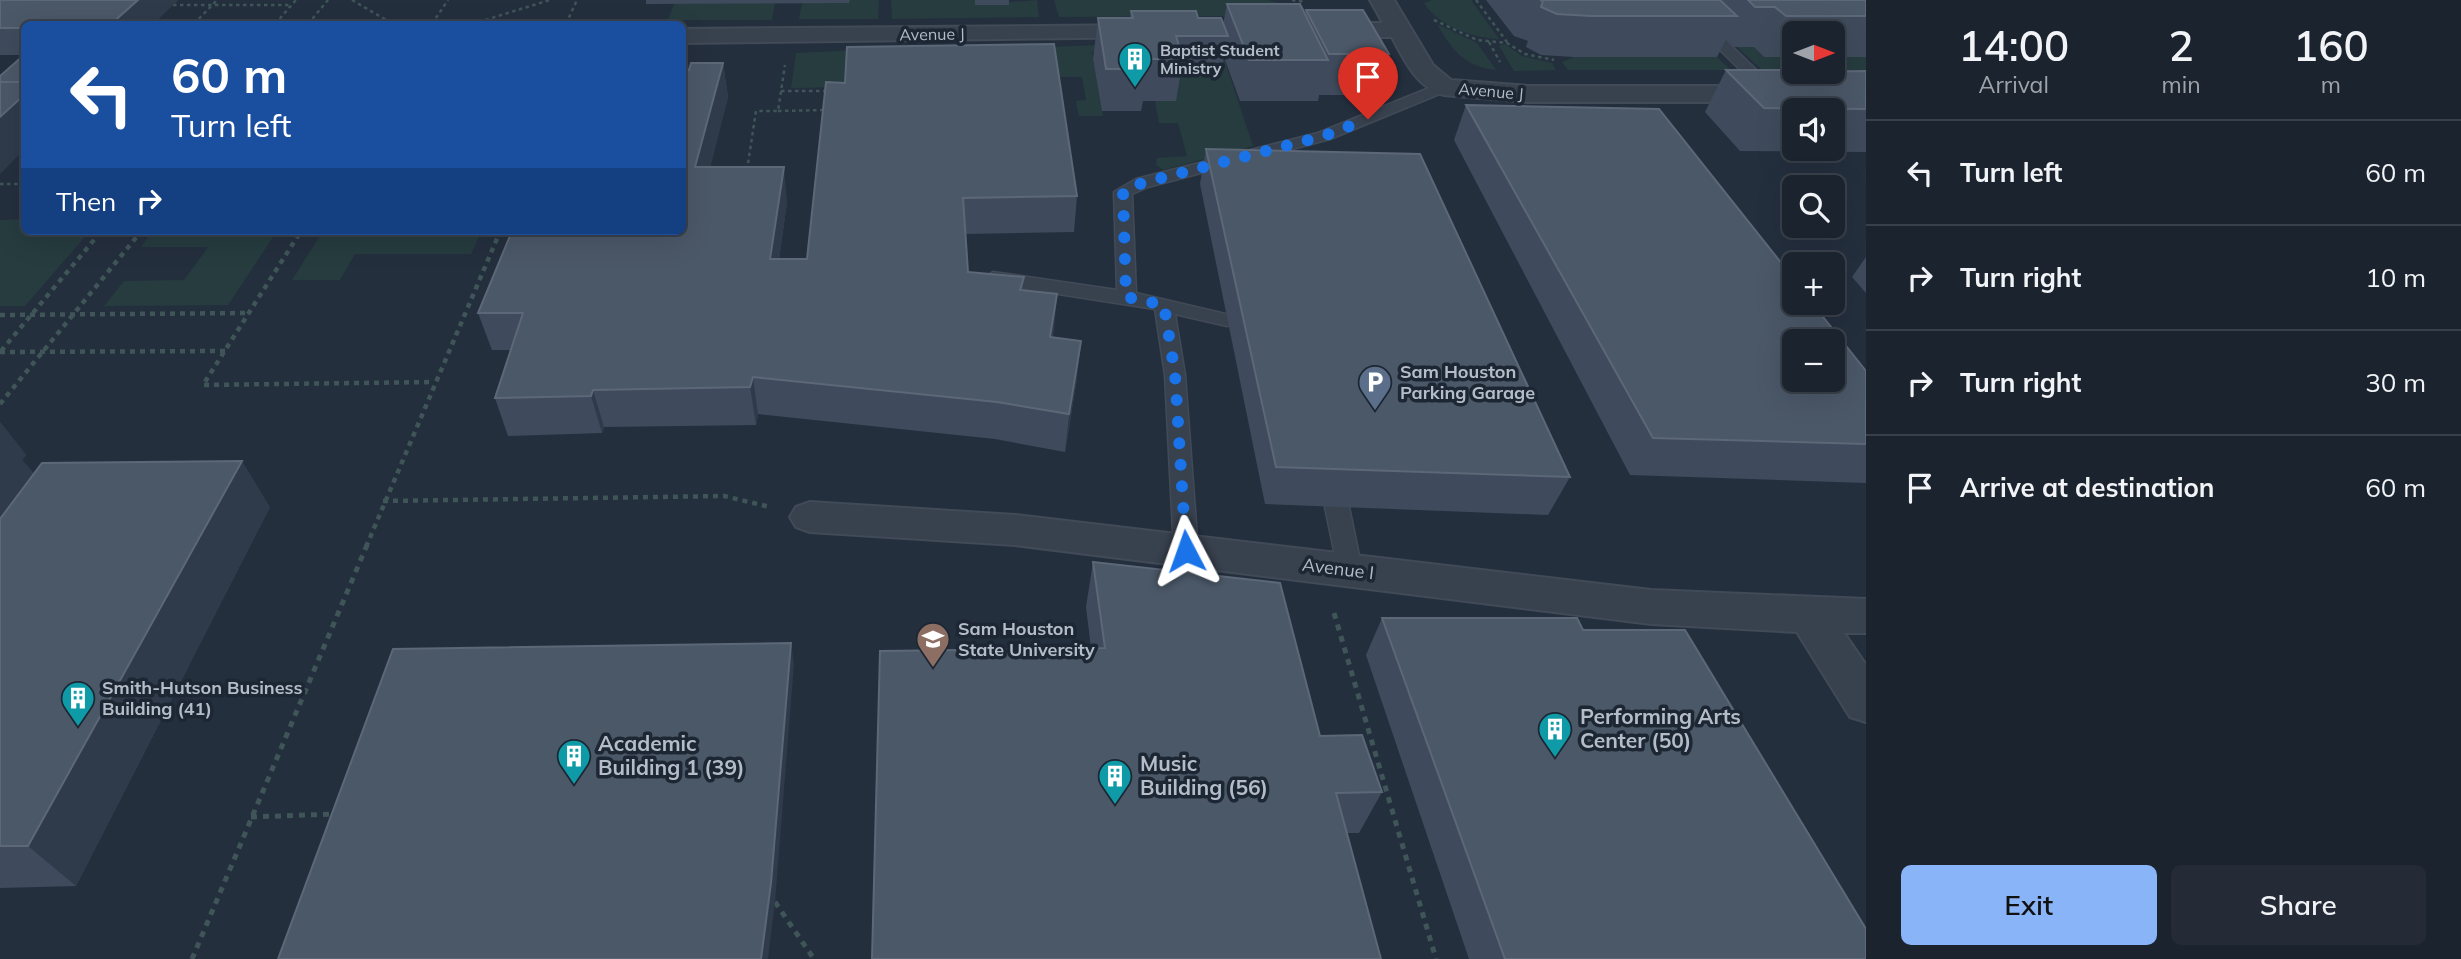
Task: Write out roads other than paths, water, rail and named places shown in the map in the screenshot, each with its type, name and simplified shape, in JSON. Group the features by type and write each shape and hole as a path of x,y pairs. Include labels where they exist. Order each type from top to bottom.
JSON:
{"street":[{"name":"Avenue J","path":"1382,0 1423,70 1444,87 1528,94 1866,94"},
{"path":"1304,31 1401,30"},
{"name":"Avenue J","path":"686,36 1171,32"},
{"name":"Avenue I","path":"810,517 1015,530 1651,607 1809,616 1866,616"},
{"path":"1809,616 1866,703"}],"lane":[{"path":"1656,2 1677,1 1773,94"},
{"path":"1126,297 1123,192 1142,183 1324,136 1444,87"},
{"path":"978,276 1126,297 1227,320"},
{"path":"1164,305 1175,374 1186,551"},
{"path":"1337,507 1349,570"}],"place":[{"name":"Baptist Student Ministry","path":"1135,89"},
{"name":"Sam Houston Parking Garage","path":"1375,412"},
{"name":"Sam Houston State University","path":"933,669"},
{"name":"Smith-Hutson Business Building (41)","path":"78,728"},
{"name":"Performing Arts Center (50)","path":"1555,759"},
{"name":"Academic Building 1 (39)","path":"574,786"},
{"name":"Music Building (56)","path":"1115,806"}]}
